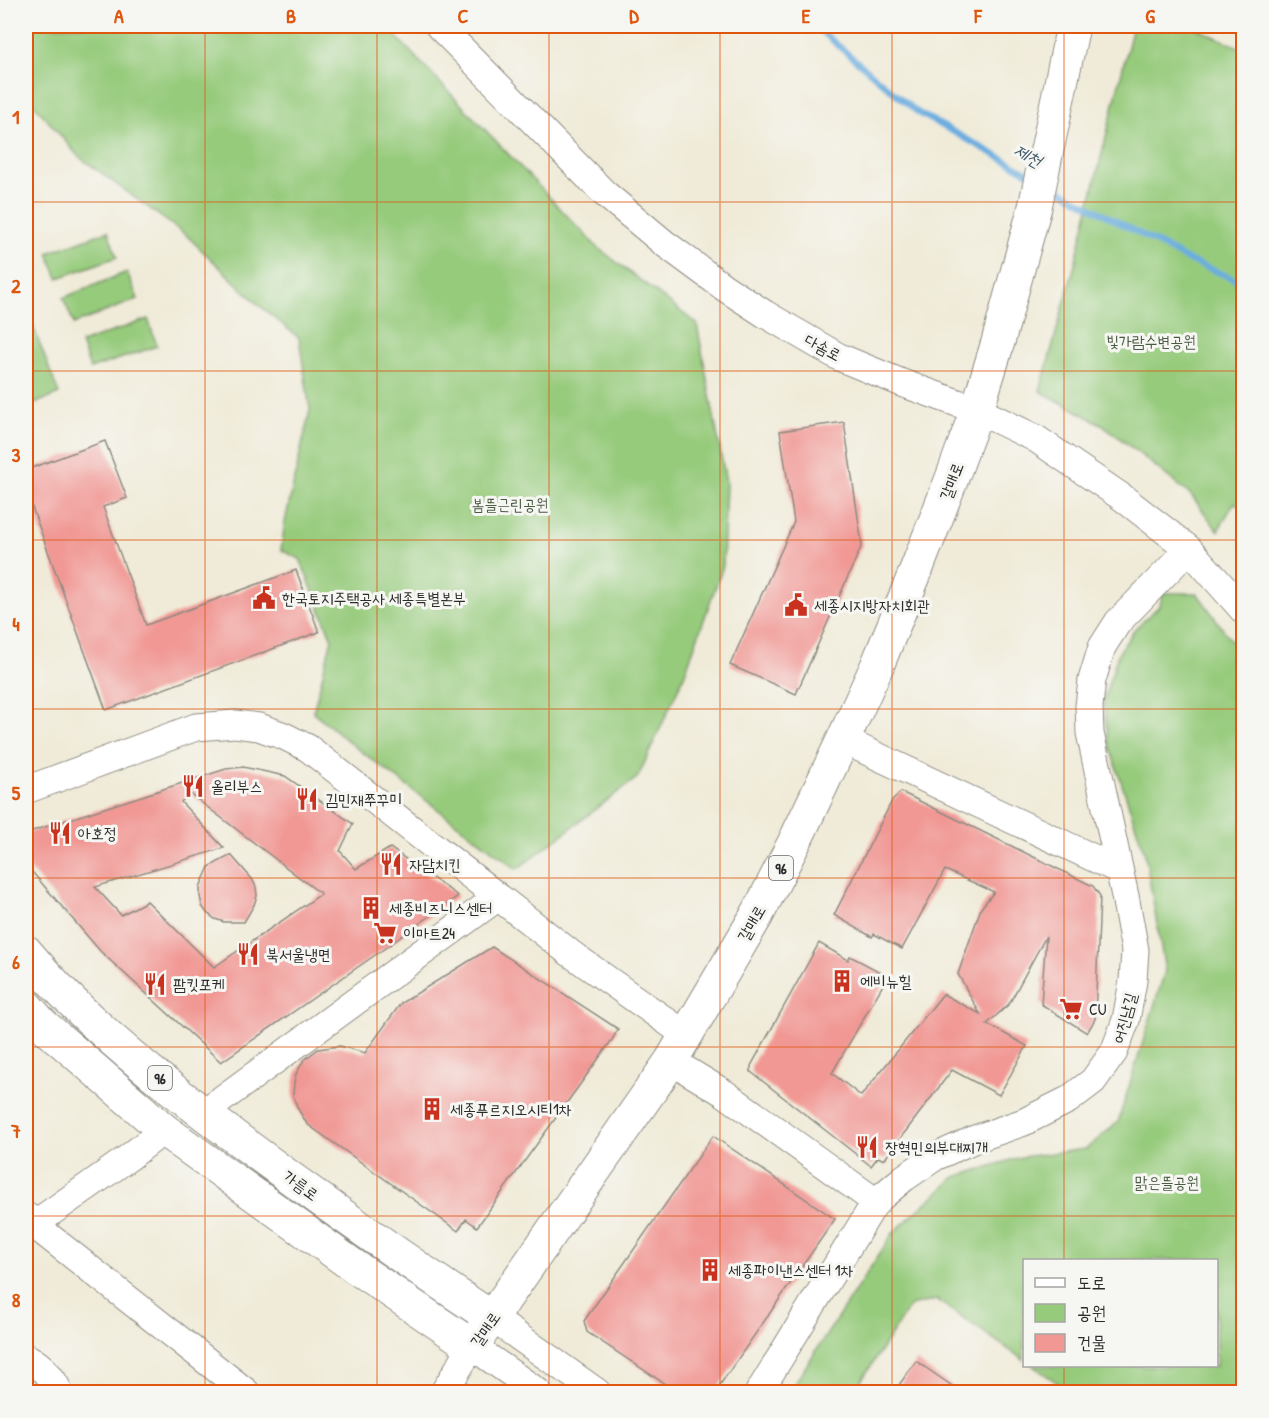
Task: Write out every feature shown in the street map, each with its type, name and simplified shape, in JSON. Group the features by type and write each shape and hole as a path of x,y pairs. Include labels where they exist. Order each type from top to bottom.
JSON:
{"main road":[{"name":"갈매로","path":"472,1346 679,1048 757,915 795,843 843,741 913,578 977,410 1035,207 1074,26"},
{"name":"가름로","path":"26,952 66,997 118,1045 203,1113 366,1233 492,1318"},
{"name":"96","path":"26,1006 42,1024 164,1130 348,1262 472,1346"}],"street":[{"name":"다솜로","path":"439,26 603,192 664,243 725,288 839,357 977,410 1035,438 1123,498 1189,549 1244,611"},
{"name":"어진남길","path":"759,1392 876,1202 903,1178 934,1157 975,1139 1024,1122 1068,1100 1093,1081 1114,1052 1126,1020 1133,981 1135,950 1090,733 1089,706 1092,680 1102,647 1118,622 1189,549"},
{"path":"26,790 195,728 235,724 259,727 284,736 308,748 570,953 679,1048 724,1093 876,1202"},
{"path":"843,741 1119,870"},
{"path":"203,1113 498,897"},
{"path":"164,1130 128,1158 28,1223 246,1392"},
{"name":"가름로","path":"492,1318 597,1392"},
{"path":"472,1346 538,1392"},
{"name":"갈매로","path":"444,1392 472,1346"},
{"path":"26,1357 47,1371 59,1392"}],"green space":[{"name":"봄뜰근린공원","path":"26,26 386,26 597,247 697,324 726,482 723,566 684,676 638,777 517,869 354,746 313,712 332,639 300,559 281,550 310,410 299,338 260,306 187,236 78,156 26,95"},
{"name":"빛가람수변공원","path":"1133,26 1191,26 1243,49 1243,506 1234,503 1218,531 1191,495 1103,425 1040,391 1074,268"},
{"path":"108,231 117,257 58,278 48,253"},
{"path":"127,272 138,299 74,324 63,298"},
{"path":"26,308 59,394 26,407"},
{"path":"148,319 157,346 90,369 81,343"},
{"name":"맑은뜰공원","path":"1163,593 1197,593 1243,657 1243,1392 1071,1392 1034,1367 1218,1367 1218,1259 1023,1259 1023,1359 937,1300 910,1306 854,1392 789,1392 893,1233 955,1177 1021,1157 1086,1149 1118,1122 1165,971 1145,854 1109,745 1103,701 1118,654 1134,630 1160,605"}],"building":[{"name":"세종시지방자치회관","path":"844,422 862,545 796,694 730,665 794,522 780,431"},
{"name":"한국토지주택공사 세종특별본부","path":"105,441 127,498 103,507 146,625 296,570 319,632 106,710 26,491 26,470"},
{"name":"세종비즈니스센터","path":"243,767 285,776 353,824 340,851 356,869 390,848 458,896 221,1062 101,952 26,865 26,833 226,769","holes":["189,793 321,894 214,967 147,901 121,915 95,887 224,848 181,802"]},
{"name":"에비뉴힐","path":"901,792 1093,886 1100,896 1095,1019 1087,1033 1041,1004 1046,936 1009,1004 987,1024 1027,1046 999,1095 952,1070 884,1160 878,1157 871,1166 751,1072 751,1066 819,943 848,960 850,956 888,976 832,1073 861,1096 943,994 980,1014 958,974 981,908 994,892 945,870 902,949 874,934 872,937 834,915 893,799"},
{"path":"231,855 256,887 257,896 254,905 244,922 224,922 215,919 202,906 200,896 200,887 209,867"},
{"path":"492,947 618,1029 477,1227 466,1219 458,1231 307,1124 293,1096 294,1083 304,1060 318,1049 340,1046 365,1053 401,1003"},
{"name":"세종파이낸스센터 1차","path":"713,1136 835,1219 715,1392 677,1392 587,1332 584,1321"},
{"path":"916,1361 961,1392 894,1392"}],"waterway":[{"name":"제천","path":"815,26 917,112 1032,175"},
{"name":"제천","path":"1049,184 1186,259 1244,283"}],"place":[{"name":"한국토지주택공사 세종특별본부","path":"264,598"},
{"name":"세종시지방자치회관","path":"796,605"},
{"name":"올리부스","path":"193,786"},
{"name":"김민재쭈꾸미","path":"307,799"},
{"name":"아호정","path":"60,833"},
{"name":"자담치킨","path":"391,864"},
{"name":"세종비즈니스센터","path":"371,908"},
{"name":"이마트24","path":"385,933"},
{"name":"북서울냉면","path":"248,954"},
{"name":"에비뉴힐","path":"842,981"},
{"name":"팜킷포케","path":"155,984"},
{"name":"CU","path":"1071,1009"},
{"name":"세종푸르지오시티1차","path":"432,1109"},
{"name":"장혁민의부대찌개","path":"867,1147"},
{"name":"세종파이낸스센터 1차","path":"710,1270"}]}
